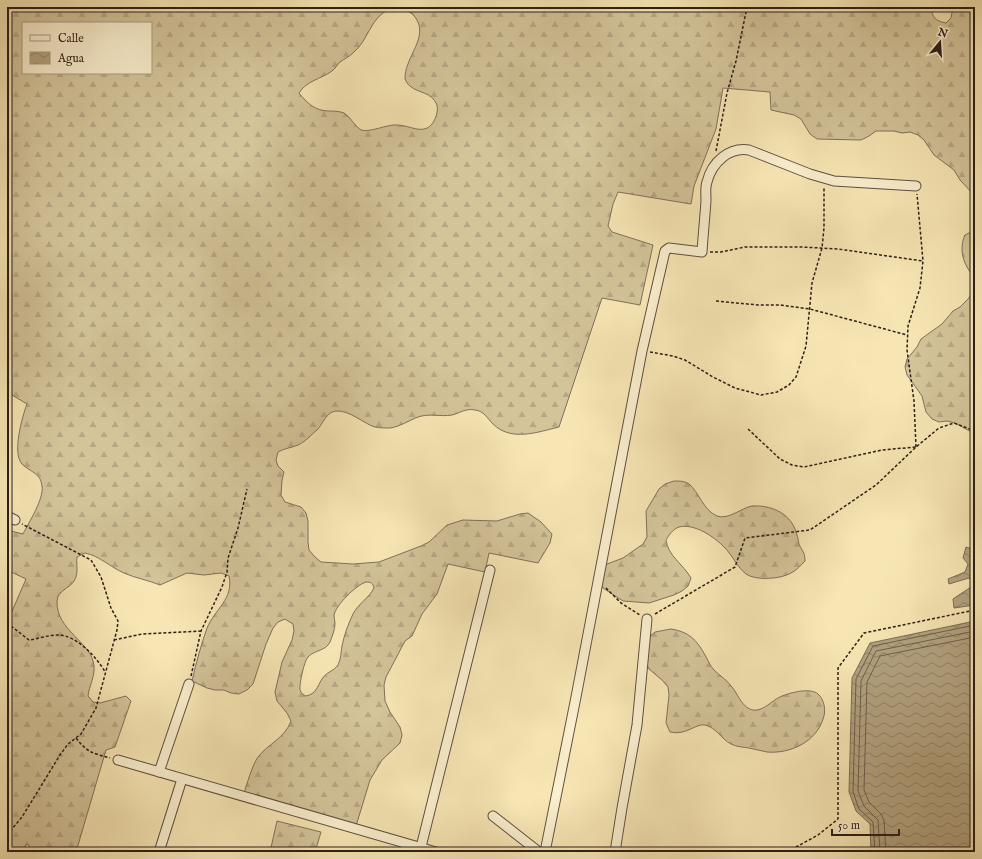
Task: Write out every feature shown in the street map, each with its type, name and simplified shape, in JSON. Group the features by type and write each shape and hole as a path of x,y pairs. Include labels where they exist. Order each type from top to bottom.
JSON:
{"street":[{"path":"545,852 599,580 642,351 665,251 669,248 702,252 706,184 713,165 731,152 741,149 749,150 834,181 916,186"},
{"path":"421,847 490,570"},
{"path":"616,852 622,808 637,725 647,619"},
{"path":"159,772 189,684"},
{"path":"118,760 436,852"},
{"path":"159,852 182,779"},
{"path":"493,816 539,852"}],"path":[{"path":"716,151 727,93 736,61 747,7"},
{"path":"642,351 673,356 685,360 735,388 761,395 777,392 789,385 796,377 806,346 812,283 822,248 824,228 824,178"},
{"path":"916,186 923,262 920,288 908,326 907,335 907,350 914,401 916,447"},
{"path":"702,252 721,252 745,248 822,248 838,249 923,262"},
{"path":"716,302 780,305 810,309 907,335"},
{"path":"599,580 621,603 647,619 735,567 745,538 810,530 876,485 916,447 939,428 954,423 975,431"},
{"path":"748,428 780,459 792,465 804,466 882,450 916,447"},
{"path":"189,684 201,631 228,572 228,558 238,528 247,489"},
{"path":"7,835 22,817 68,744 81,734 96,708 118,621 109,603 101,577 91,560 11,518"},
{"path":"787,852 818,835 838,819 838,668 864,633 975,610"},
{"path":"7,623 29,640 58,634 73,640 92,653 99,661 105,672"},
{"path":"114,640 142,634 201,631"},
{"path":"76,738 85,749 93,754 118,760"}],"green space":[{"path":"7,7 931,7 935,18 946,23 951,18 953,7 975,7 975,196 960,180 954,170 934,155 924,140 918,135 910,132 902,133 894,131 876,131 861,140 817,139 810,134 801,119 794,115 771,110 770,92 723,88 716,129 694,186 691,204 618,192 613,204 608,226 612,232 653,245 640,305 602,298 559,427 534,433 508,433 500,430 481,412 466,410 452,415 422,416 401,425 390,428 380,428 352,415 341,411 336,411 327,416 317,430 303,442 278,452 276,460 278,466 284,472 281,495 285,502 301,507 306,513 308,521 309,550 321,562 353,564 379,562 429,542 447,525 463,520 497,521 528,513 541,522 552,534 550,543 538,563 489,553 485,572 448,564 437,594 422,614 412,636 405,641 386,677 384,685 385,701 400,727 402,735 400,743 382,760 370,780 356,826 243,795 258,757 285,732 291,721 287,713 277,701 275,692 282,662 292,640 294,631 293,624 285,619 278,622 273,628 266,644 253,684 247,690 239,694 207,688 192,681 207,628 210,621 223,604 229,591 229,576 221,573 204,575 187,573 160,585 119,571 90,554 85,553 77,557 76,578 59,594 57,601 58,611 62,620 92,658 94,670 88,696 93,702 100,703 126,696 131,701 115,747 106,750 76,852 35,852 27,844 22,852 7,852 7,623 26,579 7,570 7,530 23,534 36,510 42,491 40,478 25,467 19,459 19,435 27,404 7,392","holes":["390,9 410,12 413,14 418,23 420,29 418,41 410,58 405,73 405,79 413,89 432,97 437,105 436,117 431,125 423,129 393,125 365,131 356,126 344,113 320,110 308,103 299,93 302,89 328,74 340,62 350,56 363,42 378,17","366,582 372,584 374,588 355,610 351,618 344,638 338,665 324,677 312,694 305,696 301,692 300,687 306,659 313,653 328,645 331,640 335,624 334,615 338,606 357,587"]},
{"path":"975,231 975,283 966,266 962,249 965,235"},
{"path":"975,285 975,434 955,423 947,421 939,422 932,419 926,412 922,396 907,375 905,367 907,359 917,347 921,339 942,324 953,311 960,307 969,298"},
{"path":"674,481 689,484 708,510 717,516 726,516 752,506 772,508 783,514 792,523 795,529 805,561 793,572 787,575 781,577 756,578 746,574 725,548 710,535 691,527 679,527 670,534 666,540 670,551 691,578 688,586 674,595 649,603 623,601 603,588 599,580 602,571 607,564 623,558 643,544 647,537 646,511 659,489 665,484"},
{"path":"671,629 687,634 695,641 702,649 713,668 734,689 741,701 752,710 764,708 778,698 793,693 810,691 818,694 822,699 825,710 820,727 815,734 801,745 793,749 776,752 767,752 733,745 709,726 705,725 676,733 670,732 666,723 669,695 668,687 649,669 645,661 648,638 655,632"},
{"path":"277,821 321,832 315,852 270,852"}],"water":[{"path":"966,547 975,550 975,605 954,608 953,599 974,585 969,578 949,584 948,579 965,572 968,564 963,558"},
{"path":"975,621 975,852 871,852 870,824 856,811 849,792 852,678 870,643"}]}
